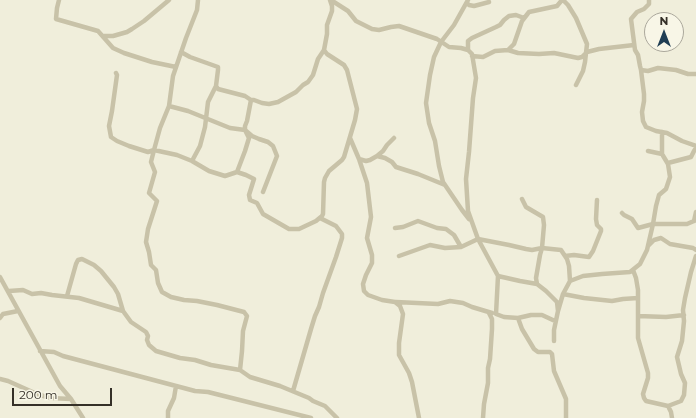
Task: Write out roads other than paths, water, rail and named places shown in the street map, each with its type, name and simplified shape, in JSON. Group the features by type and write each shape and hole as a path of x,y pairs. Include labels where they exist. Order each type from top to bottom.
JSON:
{"street":[{"path":"59,0 56,19 98,31 113,48 124,53 152,62 176,67"},
{"path":"104,36 113,36 127,32 144,21 169,0"},
{"path":"198,0 196,10 180,52 173,76 169,106 160,128 151,162 155,172 149,192 157,201 148,229 146,242 151,265 156,270 158,283 162,292 171,297 217,305 244,312 246,316 243,331 240,370"},
{"path":"216,86 218,89 245,96 250,100 268,104 278,102 296,92 314,75 318,59 324,50 327,25 332,11 331,0"},
{"path":"331,0 348,11 356,21 372,29 379,30 399,26 438,39 449,47 468,50 472,54 476,78 465,183 467,206 470,220 498,276 496,314"},
{"path":"508,50 514,44 524,18 529,12 557,6 562,0 568,5 576,18 587,44 583,71 576,85"},
{"path":"649,0 649,4 631,19 634,45 638,55 644,94 642,112 643,121 646,127 656,131 668,133 696,147 691,157 668,163"},
{"path":"470,220 445,185 440,174 435,141 429,123 426,104 431,68 441,42 454,25 467,2 469,5 474,6 489,2"},
{"path":"468,50 468,41 496,27 509,16 516,15 524,18"},
{"path":"472,56 484,57 495,51 508,50 518,53 554,53 578,58 582,57 587,52 610,47 634,45"},
{"path":"116,73 117,75 109,126 111,136 117,141 148,152 154,150 177,155 192,161 213,173 225,176 237,172 246,175 254,179 249,195 250,200 257,203 263,214 289,229 299,229 316,221 323,214 323,187 325,178 329,171 344,157 357,109 347,70 344,65 327,54 324,50"},
{"path":"180,52 218,67 216,86 208,102 200,146 192,161"},
{"path":"641,70 648,71 658,68 676,70 688,74 696,74"},
{"path":"237,172 249,138 245,130 245,126 250,100"},
{"path":"169,106 206,118 230,128 245,130 256,138 268,142 273,146 277,156 263,192"},
{"path":"570,281 583,276 626,273 630,272 640,264 647,250 659,195 666,189 670,177 668,163 662,154 662,132"},
{"path":"350,138 367,183 371,217 367,238 372,255 372,264 363,284 364,291 368,295 382,300 395,302 438,304 450,301 463,303 472,308 504,317 518,318 531,315 542,315 556,321"},
{"path":"359,159 366,161 377,156 394,138"},
{"path":"648,151 662,154"},
{"path":"377,156 392,162 396,167 445,185"},
{"path":"522,199 526,207 543,217 544,225 542,248 536,278 537,284"},
{"path":"565,256 574,255 589,257 593,251 601,231 597,225 596,219 597,200"},
{"path":"622,213 632,220 638,228 653,224 687,224 695,220 696,212"},
{"path":"293,392 313,322 342,238 342,234 336,226 320,218"},
{"path":"395,228 403,227 418,221 437,228 446,229 454,235 461,247"},
{"path":"399,256 430,245 445,248 461,247 478,238 532,250 542,248 562,250 569,266 570,281 563,294 558,311 554,330 554,341"},
{"path":"648,246 654,240 661,238 670,244 693,248 696,250"},
{"path":"633,270 637,283 638,338 648,373 643,394 644,398 646,401 668,406 681,401 684,394 685,383 677,357 684,331 683,310 685,298 696,256"},
{"path":"68,296 78,260 94,265 101,270 118,294 123,311 131,322 146,332 149,345 156,350 180,358 240,370 250,377 280,386 325,406 338,418"},
{"path":"498,276 537,284 557,302 558,311"},
{"path":"0,277 60,386 71,399 83,418"},
{"path":"9,291 23,290 32,294 68,296 123,311"},
{"path":"563,294 612,301 638,298"},
{"path":"395,302 400,306 402,314 399,356 409,373 412,382 419,418"},
{"path":"0,318 3,314 18,311"},
{"path":"483,418 488,383 492,329 492,319 489,313"},
{"path":"638,316 666,317 684,315"},
{"path":"518,318 522,329 534,348 538,352 550,352 552,354 554,371 566,399 566,418"},
{"path":"40,350 54,352 63,356 195,391 208,392 312,418"},
{"path":"0,379 50,398 71,399"},
{"path":"168,418 168,412 174,398 176,386"},
{"path":"668,406 672,418"}]}
